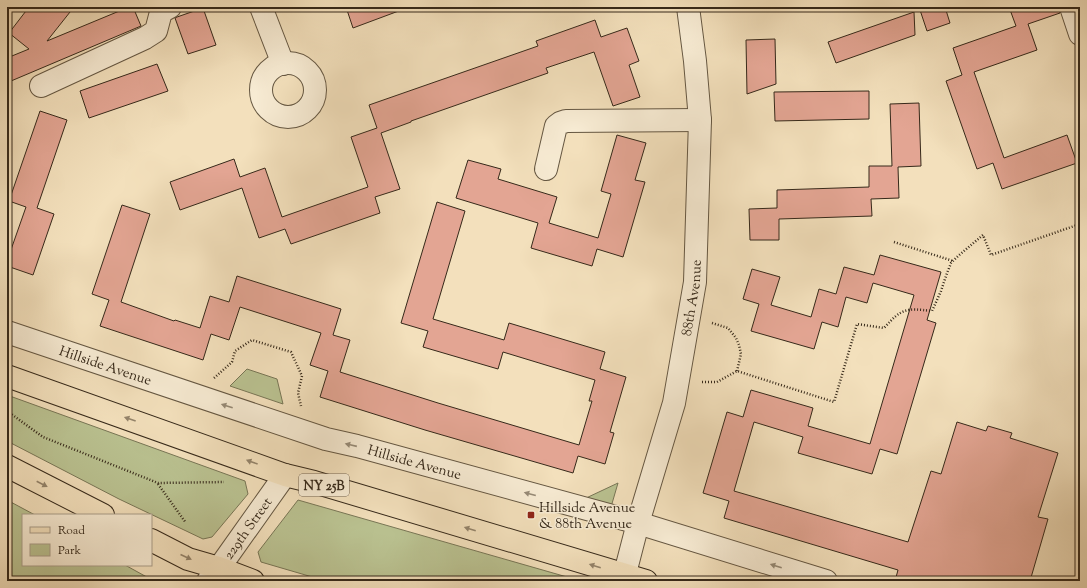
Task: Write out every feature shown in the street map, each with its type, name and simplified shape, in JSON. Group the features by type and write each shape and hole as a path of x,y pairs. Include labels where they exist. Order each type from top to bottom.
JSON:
{"main road":[{"name":"NY 25B","path":"7,376 286,475 322,484 624,578 646,581"},
{"path":"7,466 101,514"},
{"path":"152,541 188,559 214,575 253,581"}],"street":[{"path":"41,86 146,38 156,31 161,12 170,7"},
{"path":"261,7 283,64"},
{"name":"88th Avenue","path":"624,578 638,523 674,403 695,282 700,120 695,60 688,7"},
{"path":"1071,7 1080,34"},
{"path":"546,169 556,126 566,121 700,120"},
{"name":"Hillside Avenue","path":"7,332 326,439 357,446 638,523 826,581"},
{"name":"229th Street","path":"214,575 286,475"}],"path":[{"path":"702,382 717,382 737,371 834,402 857,324 884,328 896,315 907,310 915,309 932,311 942,292 946,276 953,262 983,235 991,255 1080,224"},
{"path":"894,242 953,262"},
{"path":"712,323 728,328 736,338 741,354 737,371"},
{"path":"212,381 232,362 235,351 252,340 291,352 302,376 298,393 303,411"},
{"path":"7,411 43,437 158,483 224,482"},
{"path":"158,483 186,523"}],"green space":[{"path":"247,369 277,379 283,404 230,386"},
{"path":"7,395 245,481 248,494 212,537 203,539 119,499 7,441"},
{"path":"618,483 611,507 584,499"},
{"path":"7,500 33,514 22,514 22,566 127,566 154,581 7,581"},
{"path":"298,500 581,581 326,581 261,562 258,552"}],"building":[{"path":"29,7 74,7 47,41 129,7 133,7 141,26 11,81 7,71 7,58 29,49 9,33"},
{"path":"346,7 403,7 404,9 353,28"},
{"path":"919,7 945,7 950,23 927,31"},
{"path":"1009,7 1059,7 1060,13 1028,24 1037,50 974,72 1004,158 1067,135 1077,163 1002,189 993,163 977,169 946,81 962,75 953,48 1016,26"},
{"path":"203,8 216,45 188,54 175,18"},
{"path":"914,12 915,35 836,63 828,42"},
{"path":"595,20 601,37 627,28 639,61 629,65 640,97 613,106 594,52 546,68 548,73 381,133 400,189 375,197 380,213 291,244 285,229 259,238 242,188 180,210 170,182 234,159 240,177 265,168 282,217 368,187 351,137 377,128 369,105 538,46 536,41"},
{"path":"775,39 776,84 747,94 746,40"},
{"path":"157,64 168,91 89,118 80,91"},
{"path":"869,91 869,119 775,121 774,92"},
{"path":"919,103 921,166 898,167 899,198 871,199 872,216 779,219 779,240 750,240 749,209 777,208 777,190 869,187 869,166 892,166 890,104"},
{"path":"40,111 67,120 37,208 54,214 33,275 7,266 7,261 26,207 9,201"},
{"path":"617,135 646,143 635,180 645,182 623,257 597,249 592,266 531,248 538,223 456,198 468,160 501,169 498,179 557,197 549,223 598,238 611,194 601,191"},
{"path":"437,202 465,211 433,319 504,340 509,323 605,352 600,369 626,377 610,432 614,433 605,464 578,456 573,473 425,430 320,397 328,371 310,365 321,333 240,307 229,340 211,334 203,360 100,326 109,300 92,294 122,205 150,214 121,302 174,321 175,320 200,328 210,296 229,302 237,276 341,309 333,335 350,340 340,372 579,445 592,401 589,401 595,380 503,352 498,369 423,347 428,331 401,323"},
{"path":"880,255 941,272 927,320 936,323 897,454 880,449 872,474 798,453 803,437 754,422 734,491 908,542 931,471 941,474 957,422 986,431 988,426 1012,433 1010,438 1058,453 1038,517 1048,519 1030,581 895,581 898,570 724,518 729,501 703,493 727,412 743,417 751,390 813,408 808,426 870,444 914,295 873,283 867,303 846,297 838,327 822,322 814,349 751,331 759,304 743,299 752,269 780,277 771,305 811,317 819,289 836,294 844,267 874,275"}],"place":[{"name":"Hillside Avenue & 88th Avenue","path":"531,515"}]}
